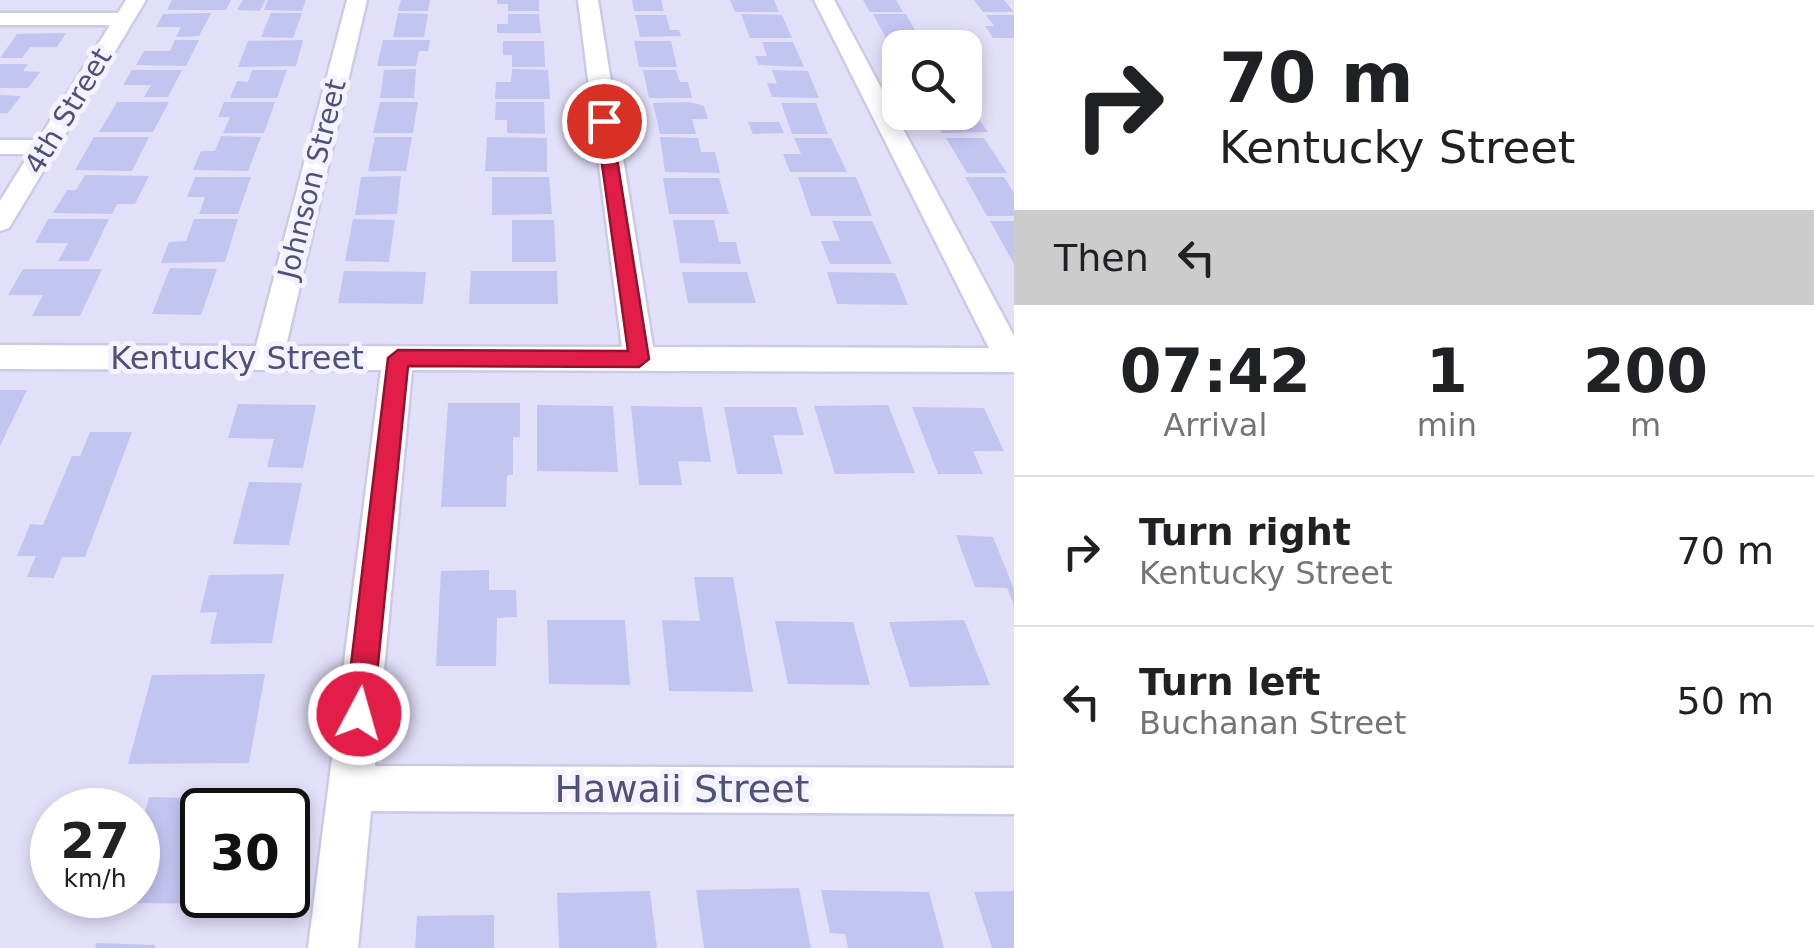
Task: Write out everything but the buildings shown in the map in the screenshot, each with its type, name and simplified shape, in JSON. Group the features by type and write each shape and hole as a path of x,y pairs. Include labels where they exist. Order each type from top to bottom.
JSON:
{"street":[{"name":"Johnson Street","path":"268,358 357,0"},
{"path":"588,0 639,359"},
{"path":"824,0 1012,360"},
{"path":"0,19 130,10"},
{"name":"4th Street","path":"0,222 130,10"},
{"path":"0,147 46,147"},
{"name":"Kentucky Street","path":"0,357 1012,360"},
{"path":"332,948 398,358"},
{"name":"Hawaii Street","path":"350,788 1014,791"}],"shaded area":[{"path":"0,0 1014,0 1014,948 0,948"}],"route":[{"path":"359,714 398,358 639,359 604,121"}]}
